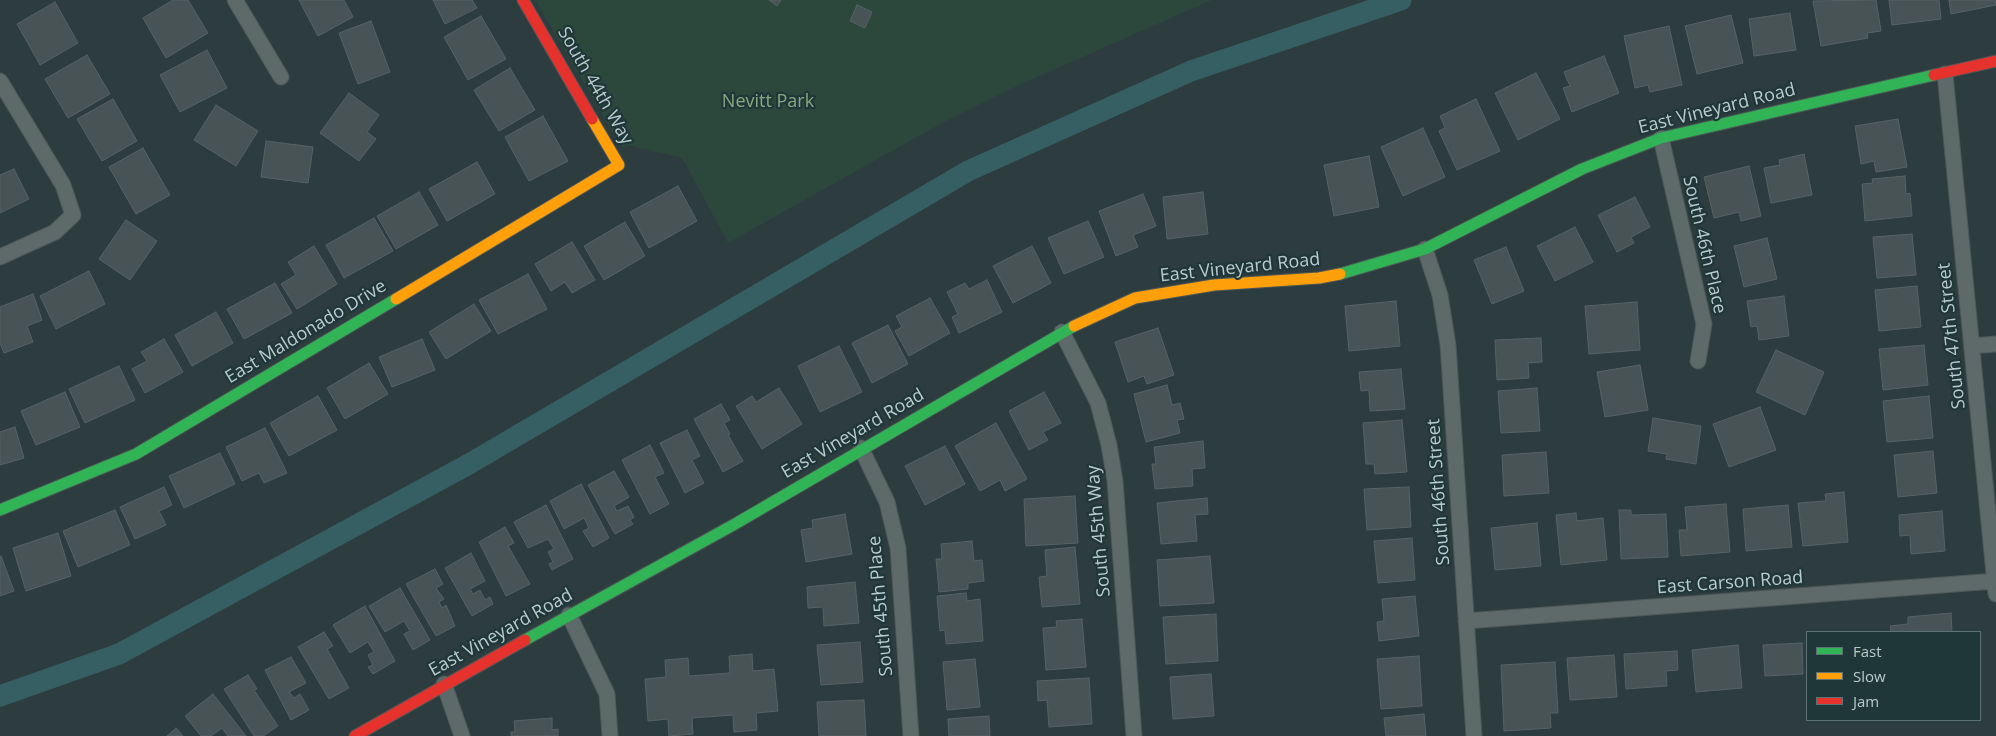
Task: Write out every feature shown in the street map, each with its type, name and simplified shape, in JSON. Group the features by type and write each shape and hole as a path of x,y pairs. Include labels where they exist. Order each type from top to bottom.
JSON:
{"street":[{"path":"235,0 281,77"},
{"name":"South 44th Way","path":"523,0 619,165"},
{"name":"East Vineyard Road","path":"354,736 444,684 735,524 1062,332 1135,298 1214,285 1319,278 1345,273 1425,249 1582,169 1661,138 1996,61"},
{"name":"South 47th Street","path":"1945,74 1996,586"},
{"path":"0,81 63,185 73,215 55,232 0,257"},
{"name":"South 46th Place","path":"1661,138 1704,324 1698,362"},
{"name":"East Maldonado Drive","path":"0,510 136,454 619,165"},
{"name":"South 46th Street","path":"1425,249 1440,295 1448,345 1474,736"},
{"name":"South 45th Way","path":"1062,332 1098,404 1109,445 1115,481 1134,736"},
{"path":"1972,346 1996,344"},
{"name":"South 45th Place","path":"862,448 887,502 898,548 911,736"},
{"name":"East Carson Road","path":"1466,621 1996,586"},
{"path":"569,615 607,694 610,736"},
{"path":"444,684 462,736"}],"green space":[{"name":"Nevitt Park","path":"535,0 1212,0 1019,85 942,123 728,243 682,158 628,145 622,148"}],"building":[{"path":"173,0 188,0 208,33 166,58 143,18"},
{"path":"299,0 344,0 353,17 318,36"},
{"path":"433,0 472,0 477,8 445,24"},
{"path":"769,0 781,0 777,6"},
{"path":"1876,0 1881,31 1867,33 1868,38 1821,46 1813,1"},
{"path":"1889,0 1939,0 1941,19 1892,25"},
{"path":"1949,0 1995,0 1996,5 1951,14"},
{"path":"55,2 78,43 40,65 17,24"},
{"path":"857,5 872,12 865,28 850,21"},
{"path":"1790,13 1796,50 1754,56 1749,19"},
{"path":"1731,15 1743,63 1697,74 1685,26"},
{"path":"481,16 506,59 468,80 444,37"},
{"path":"371,21 390,72 358,84 339,33"},
{"path":"1669,26 1682,85 1650,92 1648,85 1635,88 1624,36"},
{"path":"207,50 227,88 180,112 160,75"},
{"path":"87,55 110,94 68,118 45,79"},
{"path":"1604,56 1619,93 1572,112 1563,88 1570,86 1564,72"},
{"path":"510,68 535,110 499,131 474,90"},
{"path":"1536,73 1560,119 1518,140 1495,93"},
{"path":"349,93 379,115 367,132 376,139 359,161 320,133"},
{"path":"113,99 137,141 102,161 77,119"},
{"path":"1476,99 1500,151 1457,170 1439,131 1445,128 1440,116"},
{"path":"216,105 258,131 236,166 194,140"},
{"path":"543,116 568,161 529,181 505,137"},
{"path":"1898,119 1907,167 1876,172 1874,161 1861,164 1855,126"},
{"path":"1423,128 1445,177 1403,196 1381,147"},
{"path":"266,141 313,147 308,183 261,177"},
{"path":"143,148 170,195 136,214 109,167"},
{"path":"1804,154 1812,195 1771,203 1764,168 1780,165 1779,160"},
{"path":"1369,156 1379,207 1334,216 1324,165"},
{"path":"477,162 495,194 447,221 429,189"},
{"path":"1749,166 1761,216 1741,221 1739,212 1714,218 1704,177"},
{"path":"14,169 29,199 0,213 0,175"},
{"path":"1905,176 1906,194 1910,193 1912,216 1865,221 1862,184 1873,183 1872,179"},
{"path":"678,186 697,221 649,248 630,212"},
{"path":"419,192 438,225 396,249 377,216"},
{"path":"1203,192 1208,234 1167,239 1163,197"},
{"path":"1143,194 1156,226 1133,235 1138,247 1116,256 1099,211"},
{"path":"1635,197 1650,227 1631,237 1634,243 1617,252 1598,215"},
{"path":"374,218 393,251 344,278 326,245"},
{"path":"126,220 157,241 130,280 99,259"},
{"path":"1088,221 1104,257 1064,274 1048,238"},
{"path":"625,222 645,256 604,280 584,246"},
{"path":"1575,227 1593,262 1555,281 1537,246"},
{"path":"1912,234 1916,275 1877,278 1873,237"},
{"path":"1767,238 1777,279 1744,287 1734,246"},
{"path":"572,242 595,280 572,293 565,282 551,291 535,264"},
{"path":"314,246 337,284 297,309 281,284 296,275 288,262"},
{"path":"1032,246 1051,283 1013,303 993,266"},
{"path":"1506,247 1524,291 1492,304 1474,260"},
{"path":"89,271 105,304 56,329 40,296"},
{"path":"528,274 547,309 498,334 479,300"},
{"path":"987,280 1002,312 959,333 952,317 958,314 947,292 965,283 969,289"},
{"path":"275,283 292,313 244,339 227,309"},
{"path":"1917,286 1921,327 1879,331 1875,290"},
{"path":"33,294 42,320 27,326 33,342 4,353 0,343 0,307"},
{"path":"1784,296 1789,336 1759,340 1757,326 1751,327 1747,301"},
{"path":"930,298 950,333 909,356 895,331 902,327 896,316"},
{"path":"1396,301 1400,346 1349,351 1345,306"},
{"path":"1637,302 1640,350 1589,354 1585,306"},
{"path":"474,304 491,331 446,359 429,332"},
{"path":"216,312 233,343 192,366 175,335"},
{"path":"888,325 908,364 872,383 852,343"},
{"path":"1158,328 1174,375 1147,384 1144,376 1128,382 1115,342"},
{"path":"1541,338 1542,362 1528,363 1529,378 1497,380 1495,340"},
{"path":"164,339 183,372 145,393 132,369 147,361 141,352"},
{"path":"422,339 435,370 392,387 379,357"},
{"path":"1924,345 1928,385 1883,390 1879,349"},
{"path":"839,346 862,392 820,412 798,366"},
{"path":"1776,350 1824,372 1805,415 1756,392"},
{"path":"369,363 388,394 345,419 327,388"},
{"path":"1640,365 1648,410 1605,417 1597,372"},
{"path":"119,366 135,400 85,423 69,389"},
{"path":"1401,369 1405,409 1370,411 1369,390 1361,391 1359,372"},
{"path":"1167,385 1172,405 1180,403 1184,419 1177,420 1180,433 1146,442 1134,394"},
{"path":"779,388 802,424 762,449 736,406 752,396 756,402"},
{"path":"1537,388 1540,431 1501,433 1498,391"},
{"path":"65,392 80,427 36,445 21,411"},
{"path":"1044,392 1061,423 1043,432 1048,440 1029,450 1009,411"},
{"path":"318,396 337,430 289,456 270,423"},
{"path":"1929,396 1933,438 1887,442 1883,401"},
{"path":"721,404 730,420 724,423 730,434 728,435 743,461 723,472 694,419"},
{"path":"1760,407 1776,450 1729,467 1713,424"},
{"path":"1653,418 1701,426 1696,464 1666,459 1667,454 1648,451"},
{"path":"1402,420 1407,472 1375,474 1374,464 1366,464 1363,423"},
{"path":"996,423 1027,479 1005,491 1000,480 980,491 955,446"},
{"path":"15,427 24,458 0,465 0,432"},
{"path":"265,428 287,473 264,483 259,473 242,481 226,447"},
{"path":"687,430 700,456 692,460 704,483 685,493 660,443"},
{"path":"1203,441 1205,468 1192,469 1193,486 1155,489 1152,464 1156,464 1154,447"},
{"path":"650,445 664,473 655,477 669,504 650,514 622,460"},
{"path":"945,446 965,484 925,505 905,466"},
{"path":"1933,451 1937,493 1898,497 1894,455"},
{"path":"1546,452 1549,493 1504,496 1502,455"},
{"path":"220,453 235,484 184,508 169,476"},
{"path":"614,471 629,497 614,506 617,511 628,506 634,517 630,520 633,524 615,534 588,485"},
{"path":"581,484 609,538 593,547 583,531 589,528 584,518 564,529 550,501"},
{"path":"164,487 172,505 159,511 166,525 135,539 120,507"},
{"path":"1409,487 1411,527 1367,530 1364,489"},
{"path":"1844,492 1848,542 1803,546 1798,503 1826,501 1825,494"},
{"path":"1075,496 1078,543 1026,546 1024,499"},
{"path":"1207,498 1208,514 1195,515 1197,541 1161,544 1157,503"},
{"path":"1726,504 1730,552 1681,556 1679,530 1687,530 1685,507"},
{"path":"546,505 573,559 552,570 549,564 553,562 548,552 554,549 548,539 528,548 514,522"},
{"path":"1788,505 1792,547 1746,551 1743,509"},
{"path":"115,510 130,545 78,567 63,531"},
{"path":"1619,510 1631,510 1631,515 1666,514 1668,557 1621,559"},
{"path":"1942,511 1945,551 1911,554 1910,535 1900,536 1899,515"},
{"path":"1576,513 1577,521 1603,518 1607,560 1561,565 1556,515"},
{"path":"845,514 852,554 806,562 801,530 813,528 812,520"},
{"path":"1537,523 1541,566 1495,570 1491,528"},
{"path":"505,527 514,543 508,546 530,584 506,596 479,542"},
{"path":"58,533 71,576 26,591 13,548"},
{"path":"1412,538 1415,580 1378,583 1374,541"},
{"path":"972,541 974,561 982,560 984,581 968,583 968,589 939,592 936,559 942,559 941,544"},
{"path":"1075,547 1080,604 1042,607 1039,577 1047,576 1045,550"},
{"path":"471,553 485,581 470,589 473,594 480,590 485,600 490,597 493,604 472,616 445,568"},
{"path":"1210,556 1214,603 1160,606 1157,560"},
{"path":"0,557 14,591 0,596"},
{"path":"435,569 443,584 436,588 444,599 439,602 442,608 446,605 455,626 436,636 406,584"},
{"path":"855,582 859,623 824,626 823,607 808,608 807,587"},
{"path":"400,588 430,640 413,650 404,634 410,631 404,621 385,632 369,606"},
{"path":"966,593 967,601 980,599 983,641 946,644 945,630 940,631 937,596"},
{"path":"1415,596 1419,636 1379,641 1377,622 1384,621 1382,599"},
{"path":"365,606 395,661 373,674 368,667 373,665 368,655 374,652 368,642 350,653 333,625"},
{"path":"1951,613 1952,631 1891,631 1890,626 1908,624 1908,617"},
{"path":"1216,614 1218,661 1166,664 1163,617"},
{"path":"1082,619 1086,667 1046,670 1043,628 1057,627 1056,621"},
{"path":"324,632 333,646 327,649 349,688 329,699 298,647"},
{"path":"860,642 863,682 821,685 817,645"},
{"path":"1802,643 1803,674 1765,676 1763,645"},
{"path":"1738,645 1742,688 1696,692 1692,650"},
{"path":"1677,651 1678,670 1666,671 1667,686 1626,689 1624,654"},
{"path":"752,654 753,671 774,669 778,711 756,713 757,730 734,732 733,715 692,718 693,734 669,736 668,719 648,721 645,679 666,677 665,660 688,658 689,676 730,673 729,656"},
{"path":"1614,655 1617,697 1570,700 1567,658"},
{"path":"1419,656 1422,706 1381,709 1377,659"},
{"path":"291,657 306,683 289,692 294,698 300,694 309,710 291,720 265,670"},
{"path":"975,659 980,707 947,710 943,662"},
{"path":"1555,662 1558,713 1550,713 1551,728 1504,731 1501,665"},
{"path":"1211,674 1214,716 1173,719 1170,677"},
{"path":"248,675 257,689 254,690 278,726 263,736 254,736 224,689"},
{"path":"1089,678 1092,724 1049,727 1047,700 1038,701 1037,681"},
{"path":"213,694 246,736 228,736 222,728 211,736 201,736 185,716"},
{"path":"864,700 866,736 819,736 817,702"},
{"path":"1424,714 1426,736 1386,736 1384,718"},
{"path":"989,716 990,736 949,736 948,719"},
{"path":"552,718 552,730 558,729 558,736 511,736 511,732 515,732 514,721"},
{"path":"176,728 183,736 167,736"}],"waterway":[{"path":"0,696 119,654 469,464 968,171 1191,71 1401,0"}],"traffic: fast":[{"path":"1340,274 1425,249 1582,169 1661,138 1934,75"},
{"path":"0,510 136,454 396,299"},
{"path":"525,640 735,524 1074,326"}],"traffic: slow":[{"path":"396,299 619,165 592,119"},
{"path":"1074,326 1135,298 1214,285 1319,278 1340,274"}],"traffic: jam":[{"path":"523,0 592,119"},
{"path":"1934,75 1996,61"},
{"path":"355,736 525,640"}]}
